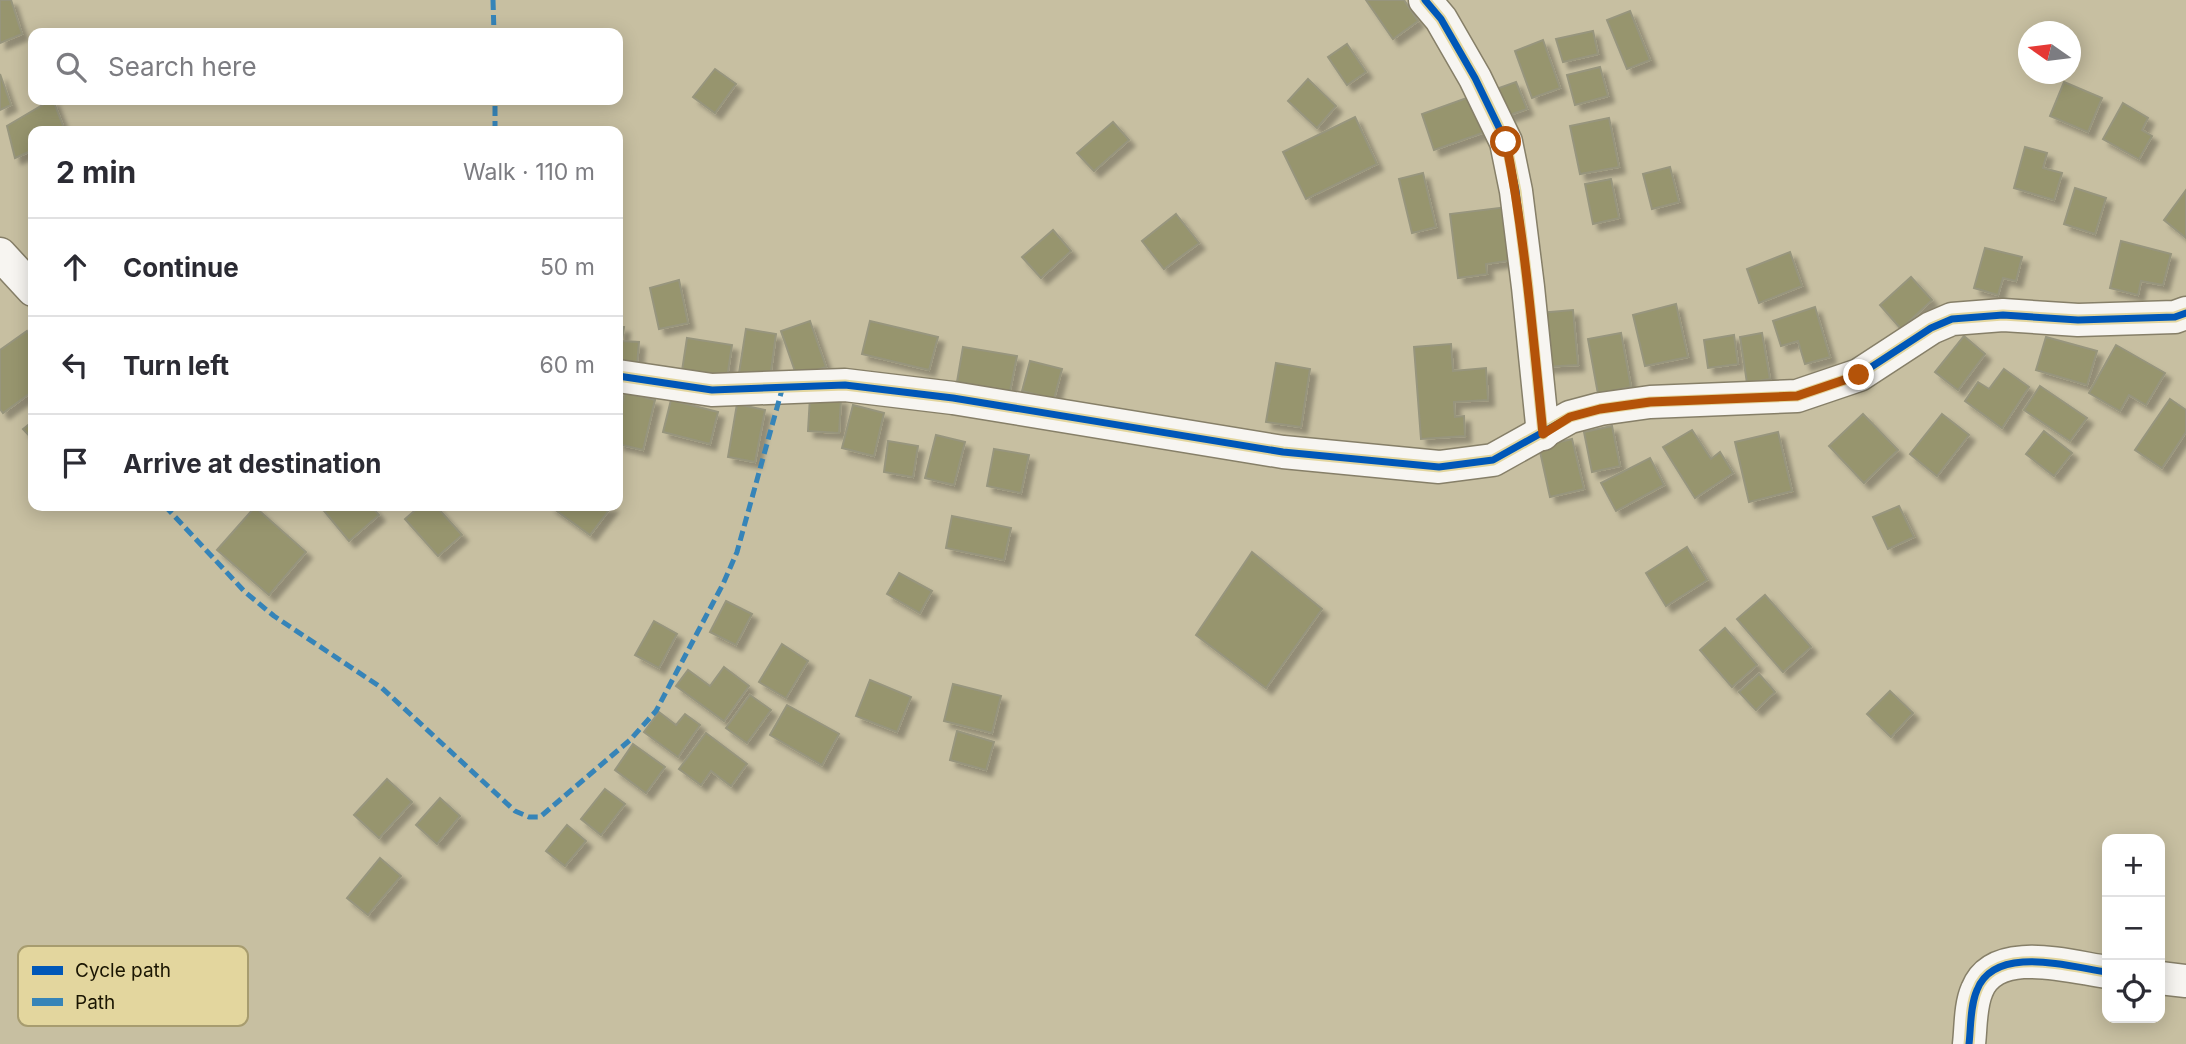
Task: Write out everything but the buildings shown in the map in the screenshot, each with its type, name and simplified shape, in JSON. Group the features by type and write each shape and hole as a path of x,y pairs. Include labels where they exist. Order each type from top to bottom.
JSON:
{"street":[{"path":"1425,0 1441,19 1475,78 1506,142 1516,191 1543,434"},
{"path":"0,254 28,285"},
{"path":"623,377 712,390 845,385 953,398 1283,452 1438,467 1493,460 1570,417 1600,409 1650,402 1797,396 1859,375 1931,328 1952,319 2003,315 2078,320 2175,317 2186,313"},
{"path":"1969,1044 1978,987 1985,976 1995,968 2012,961 2102,971"},
{"path":"2165,979 2186,981"}],"marked path":[{"path":"493,0 494,28"},
{"path":"495,105 495,126"},
{"path":"170,511 245,592 274,616 382,688 515,811 529,817 540,817 630,740 656,711 737,552 783,386"}],"cycle path":[{"path":"1425,0 1441,19 1475,78 1506,142 1516,191 1543,434"},
{"path":"623,377 712,390 845,385 953,398 1283,452 1439,467 1493,460 1570,417 1600,409 1650,402 1797,396 1859,375 1931,328 1952,319 2003,315 2078,320 2175,317 2186,313"},
{"path":"1969,1044 1977,990 1986,976 2000,967 2035,962 2102,971"}],"route":[{"path":"1506,142 1516,191 1543,434 1570,417 1600,409 1650,402 1797,396 1859,375"}]}
